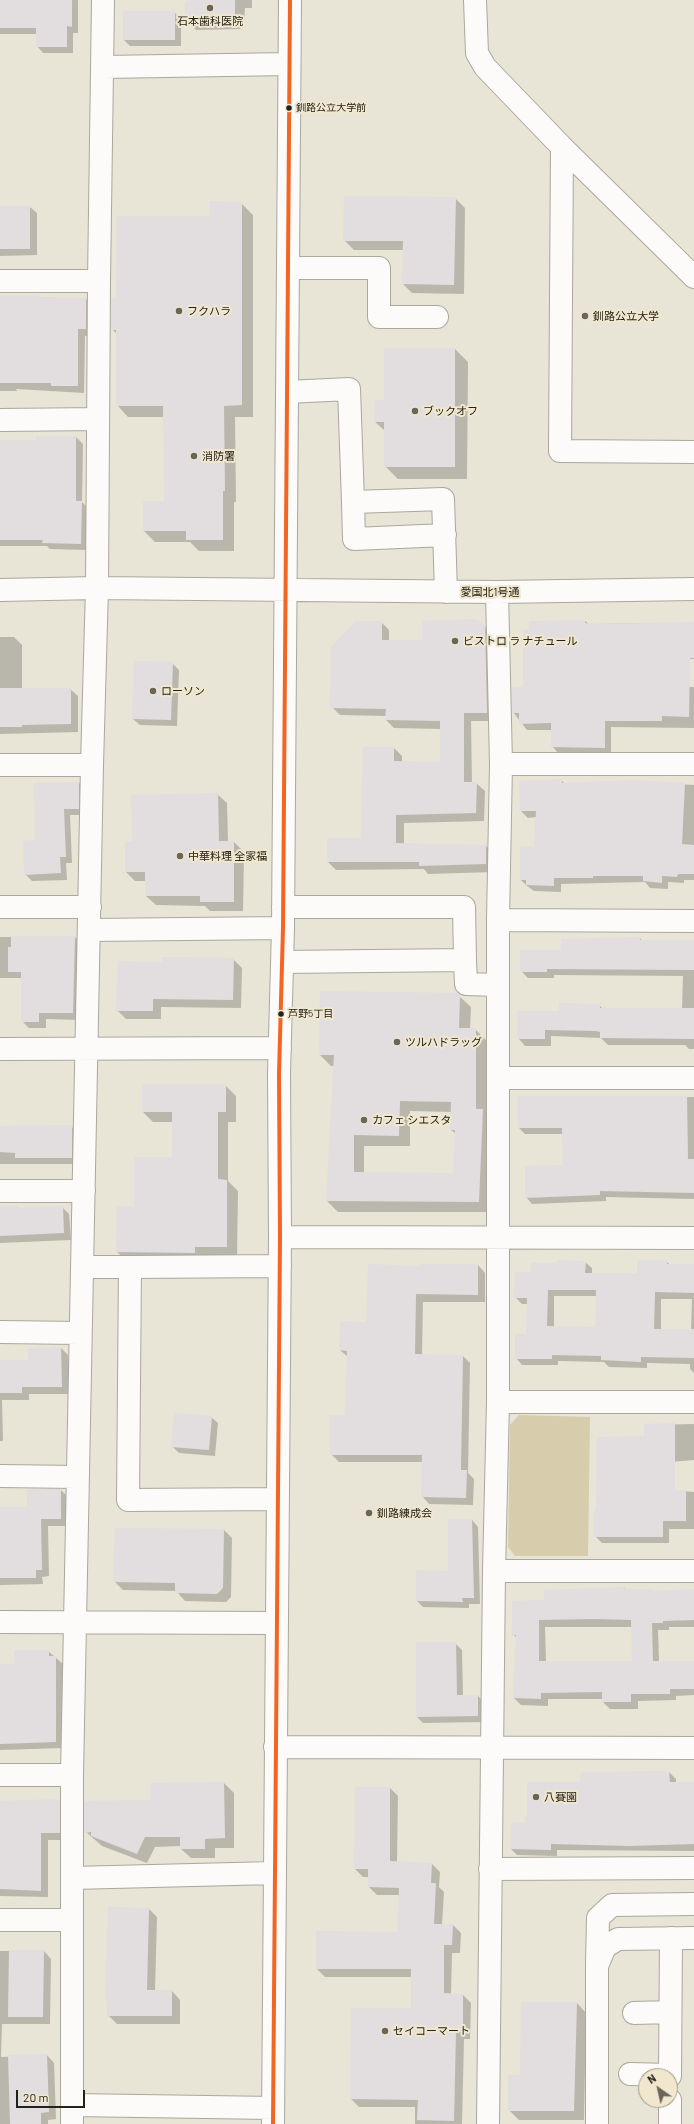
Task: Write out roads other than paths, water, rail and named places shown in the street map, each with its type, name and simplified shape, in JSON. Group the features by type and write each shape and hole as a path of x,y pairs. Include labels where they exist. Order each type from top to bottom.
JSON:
{"street":[{"path":"103,0 104,67 98,281 97,588 80,1332 76,1622 72,1775 72,2114 273,2116 280,1266 280,1048 283,928 290,0"},
{"path":"475,0 477,52 485,68 562,147 694,277"},
{"path":"104,67 289,64"},
{"path":"562,147 560,451 694,452"},
{"path":"288,268 379,268 379,317 437,317"},
{"path":"0,281 98,281"},
{"path":"287,392 349,389 354,539 445,535"},
{"path":"0,420 98,419"},
{"path":"353,502 443,499 446,592"},
{"name":"愛国北1号通","path":"0,590 97,588 497,592 694,588"},
{"path":"488,2124 494,1571 498,1402 498,920 501,764 497,592"},
{"path":"0,765 92,764"},
{"path":"501,764 694,764"},
{"path":"0,907 90,907"},
{"path":"283,907 464,907 466,984 498,985"},
{"path":"498,920 694,921"},
{"path":"89,930 283,928"},
{"path":"282,962 465,960"},
{"path":"0,1049 86,1050 280,1048"},
{"path":"498,1078 694,1078"},
{"path":"0,1191 84,1191"},
{"path":"280,1237 497,1239 694,1238"},
{"path":"82,1266 280,1266"},
{"path":"130,1267 128,1500 278,1499"},
{"path":"0,1332 80,1332"},
{"path":"498,1402 694,1402"},
{"path":"0,1476 77,1476"},
{"path":"494,1571 694,1571"},
{"path":"0,1622 277,1623"},
{"path":"275,1748 694,1748"},
{"path":"0,1775 72,1775"},
{"path":"490,1870 694,1868"},
{"path":"72,1878 274,1873"},
{"path":"597,2124 598,1918 612,1905 694,1904"},
{"path":"0,1920 72,1920"},
{"path":"670,2068 671,1938"},
{"path":"597,1966 606,1947 618,1939 694,1938"},
{"path":"634,2013 670,2012"},
{"path":"630,2074 638,2074"},
{"path":"670,2108 670,2124"}],"place":[{"name":"石本歯科医院","path":"210,8"},
{"name":"釧路公立大学前","path":"289,108"},
{"name":"フクハラ","path":"179,311"},
{"name":"釧路公立大学","path":"585,316"},
{"name":"ブックオフ","path":"415,411"},
{"name":"消防署","path":"194,456"},
{"name":"ビストロ ラ ナチュール","path":"455,641"},
{"name":"ローソン","path":"153,691"},
{"name":"中華料理 全家福","path":"180,856"},
{"name":"芦野5丁目","path":"281,1014"},
{"name":"ツルハドラッグ","path":"397,1042"},
{"name":"カフェ シエスタ","path":"364,1120"},
{"name":"釧路練成会","path":"369,1513"},
{"name":"八賽園","path":"536,1797"},
{"name":"セイコーマート","path":"385,2031"}]}
